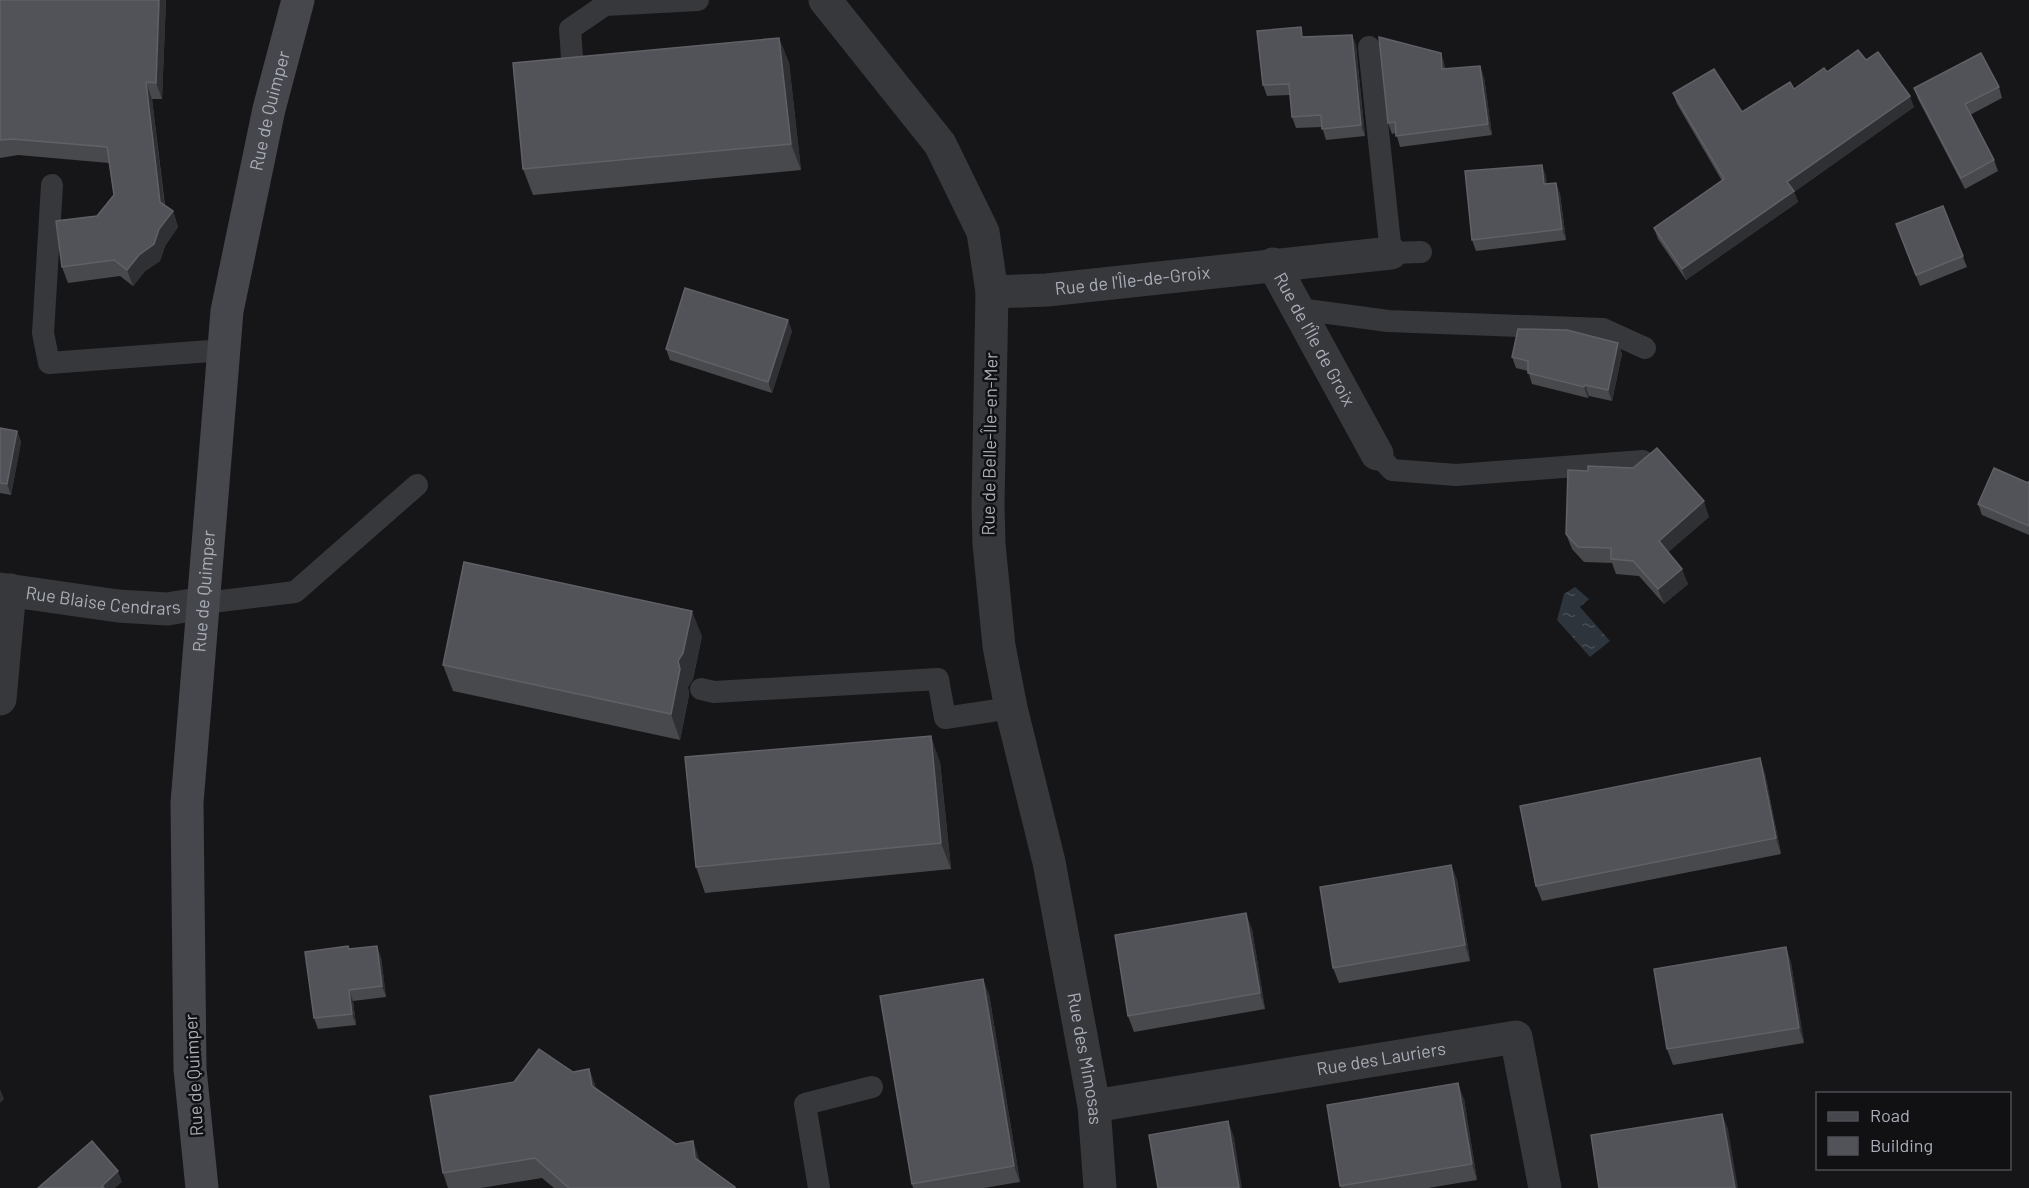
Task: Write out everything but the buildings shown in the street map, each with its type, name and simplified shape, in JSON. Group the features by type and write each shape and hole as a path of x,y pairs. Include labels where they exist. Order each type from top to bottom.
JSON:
{"main road":[{"name":"Rue de Quimper","path":"202,1188 190,1069 187,803 227,311 269,109 298,0"}],"street":[{"name":"Rue de Belle-Île-en-Mer","path":"825,0 940,144 983,232 992,291 989,544 999,646 1011,708 1049,862 1062,932"},
{"name":"Rue de l'Île de Groix","path":"1377,454 1273,264 1406,253"},
{"name":"Rue de l'Île-de-Groix","path":"992,291 1047,290 1273,264"},
{"name":"Rue Blaise Cendrars","path":"5,589 118,606 167,609 204,603"},
{"path":"0,699 5,589"},
{"name":"Rue des Mimosas","path":"1062,932 1094,1106 1100,1188"},
{"name":"Rue des Lauriers","path":"1094,1106 1516,1037 1545,1188"}],"lane":[{"path":"573,72 570,29 605,5 698,0"},
{"path":"1369,47 1406,253"},
{"path":"52,185 43,333 49,363 224,350"},
{"path":"1299,309 1388,321 1603,329 1645,348"},
{"path":"1377,454 1392,470 1456,475 1643,461"},
{"path":"204,603 295,592 417,484"},
{"path":"701,689 714,692 938,679 945,718 1011,708"},
{"path":"819,1188 805,1104 872,1088"}],"water":[{"path":"1575,587 1589,599 1580,607 1610,641 1590,657 1557,620 1564,594"}]}
